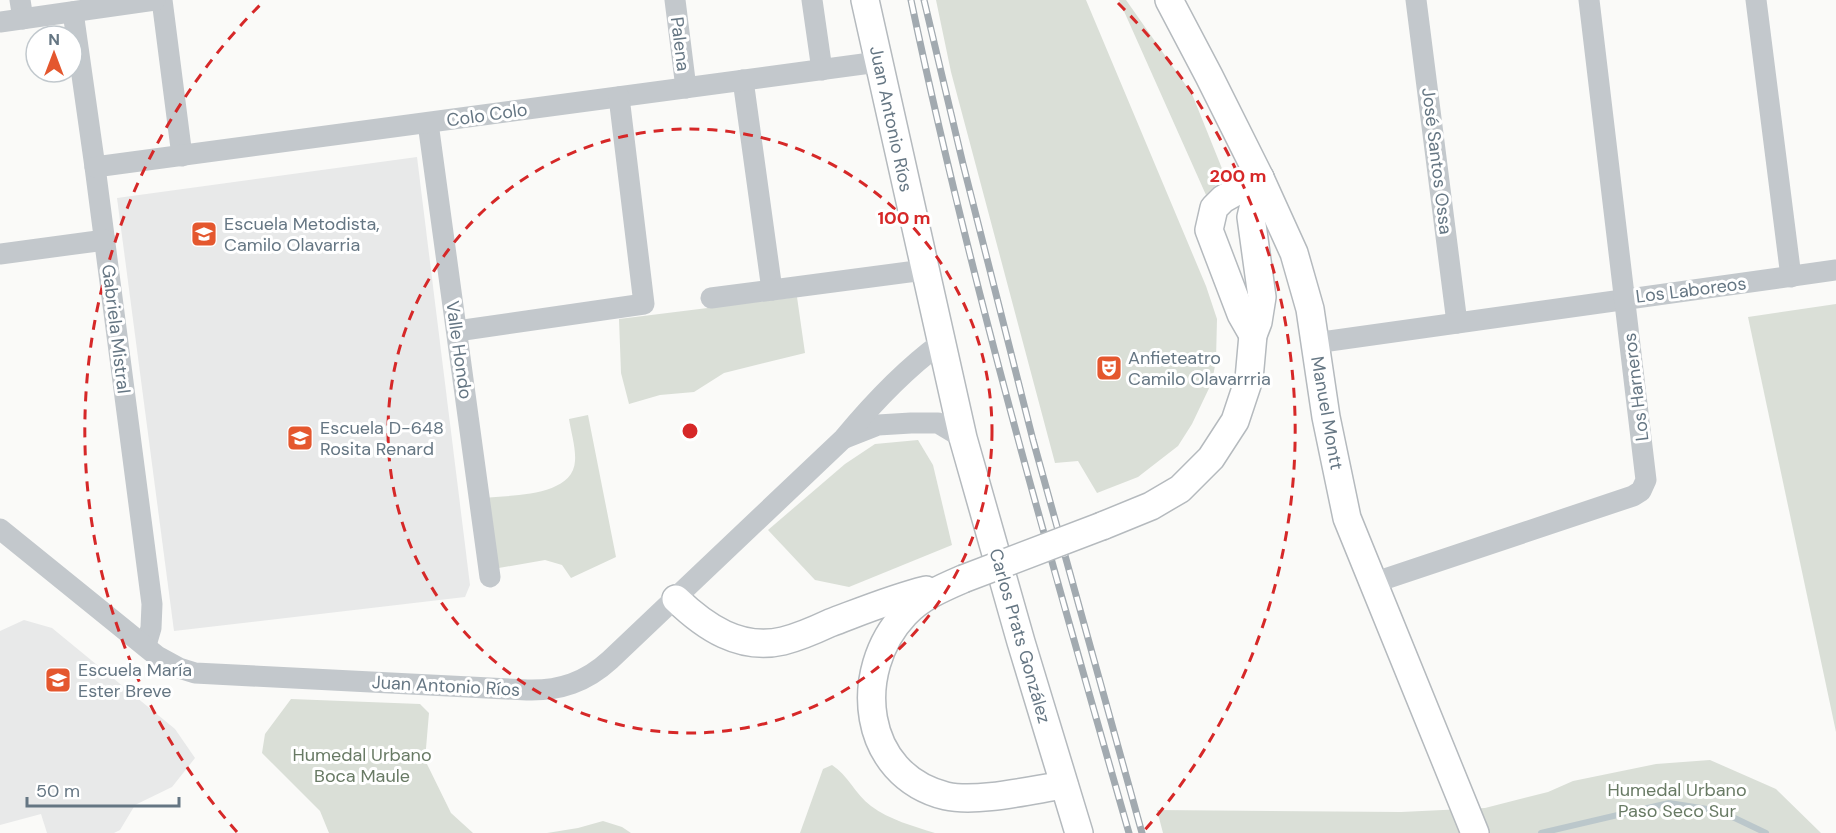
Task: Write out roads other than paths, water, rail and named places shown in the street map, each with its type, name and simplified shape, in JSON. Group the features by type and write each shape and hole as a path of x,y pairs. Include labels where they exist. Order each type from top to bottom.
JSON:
{"main road":[{"name":"Juan Antonio Ríos","path":"865,0 963,438"},
{"name":"Manuel Montt","path":"1169,0 1260,178 1294,253 1306,291 1341,496 1354,536 1474,830"},
{"path":"1253,335 1241,314 1209,230 1214,208 1222,199 1260,178"},
{"path":"1064,785 969,798 945,795 930,790 909,777 883,747 872,717 870,701 874,669 879,653 886,639 906,613 931,593 1151,506 1166,498 1196,474 1211,458 1235,422 1249,380 1253,335 1262,297 1251,217 1260,178"},
{"name":"Carlos Prats González","path":"963,438 1079,833"},
{"path":"676,599 702,622 719,632 737,640 765,643 796,637 885,602 954,583"}],"street":[{"path":"0,22 21,9 73,12 155,0"},
{"path":"162,0 182,156"},
{"name":"Palena","path":"675,0 686,88"},
{"path":"812,0 822,70"},
{"name":"José Santos Ossa","path":"1416,0 1457,323"},
{"name":"Los Harneros","path":"1373,583 1633,496 1641,491 1646,480 1589,0"},
{"path":"1756,0 1791,277"},
{"name":"Gabriela Mistral","path":"73,12 152,604 151,628 146,645"},
{"name":"Colo Colo","path":"95,167 878,62"},
{"path":"743,80 772,290"},
{"path":"456,331 644,304 619,97"},
{"name":"Valle Hondo","path":"428,123 490,577"},
{"path":"0,254 105,240"},
{"path":"711,298 924,270"},
{"name":"Los Laboreos","path":"1315,343 1836,270"},
{"name":"Juan Antonio Ríos","path":"0,529 166,662 195,673 543,690 574,684 599,669 676,599 844,438 867,410 915,361 941,343"},
{"name":"Juan Antonio Ríos","path":"844,438 878,425 911,423 938,423 963,438"}],"waterway":[{"path":"1541,833 1669,803 1720,811 1766,833"}],"railway":[{"path":"911,0 985,314 1129,833"},
{"path":"924,0 1033,440 1142,833"}],"place":[{"name":"Escuela Metodista, Camilo Olavarria","path":"204,234"},
{"name":"Anfieteatro Camilo Olavarrria","path":"1109,368"},
{"name":"Escuela D-648 Rosita Renard","path":"300,438"},
{"name":"Escuela María Ester Breve","path":"58,680"}],"park label":[{"name":"Humedal Urbano Boca Maule","path":"362,765"},
{"name":"Humedal Urbano Paso Seco Sur","path":"1677,800"}]}
